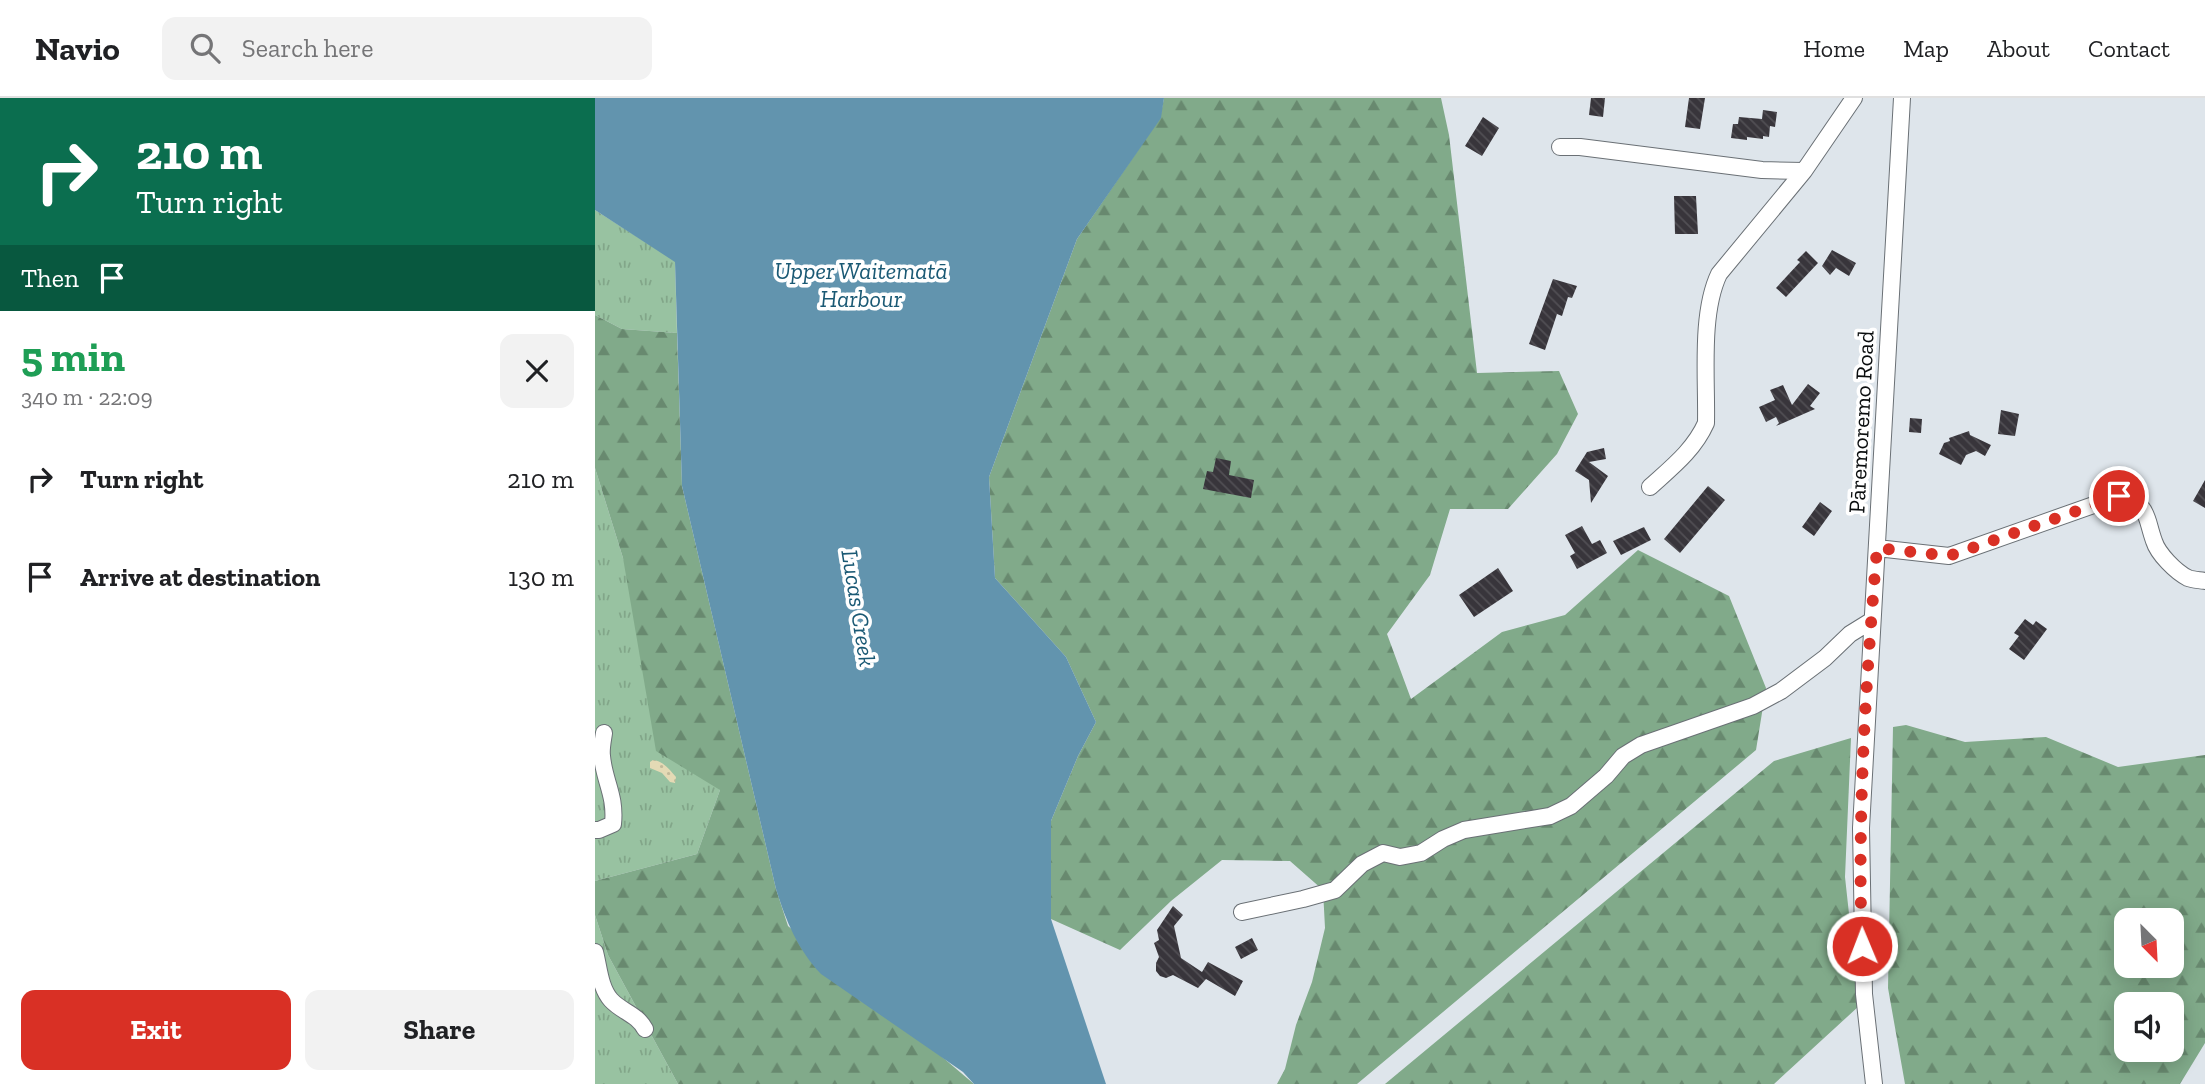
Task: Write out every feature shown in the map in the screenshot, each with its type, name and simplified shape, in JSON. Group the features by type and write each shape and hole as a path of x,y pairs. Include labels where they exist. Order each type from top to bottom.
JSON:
{"street":[{"path":"1650,487 1690,451 1706,423 1708,312 1711,291 1719,274 1804,171 1854,98"},
{"name":"Pāremoremo Road","path":"1874,1084 1864,994 1861,828 1902,98"},
{"path":"1560,146 1762,170 1804,171"},
{"path":"1877,548 1949,556 2119,496 2133,500 2148,516 2154,544 2168,562 2187,578 2205,581"},
{"path":"1241,912 1335,890 1362,864 1383,853 1400,857 1421,853 1464,830 1551,816 1571,806 1632,750 1753,706 1781,691 1825,658 1850,634 1871,621"},
{"path":"595,830 613,824 615,810 602,756 604,733"},
{"path":"595,952 602,983 611,1000 640,1020 645,1029"}],"green space":[{"path":"1164,98 1441,98 1449,135 1477,373 1559,371 1578,414 1557,454 1508,509 1450,509 1430,575 1387,634 1411,699 1502,632 1565,615 1638,550 1729,596 1766,688 1756,750 1357,1084 1277,1084 1285,1069 1296,1025 1312,982 1325,928 1323,890 1290,861 1222,860 1171,901 1120,950 1051,919 1051,821 1078,756 1096,722 1066,657 995,578 989,477 1077,239 1160,118"},
{"path":"595,210 675,261 677,333 622,329 595,315"},
{"path":"595,315 622,329 677,333 682,486 776,889 788,926 974,1084 678,1084 608,955 595,915 595,881 697,854 720,790 656,751 623,558 595,468"},
{"path":"595,468 623,558 720,790 697,854 595,881"},
{"path":"1906,725 1965,742 2046,737 2118,767 2205,755 2205,1043 2180,1084 1905,1084 1888,988 1893,727"},
{"path":"1851,738 1845,877 1859,1006 1774,1084 1385,1084 1774,761"},
{"path":"595,915 608,955 678,1084 595,1084"}],"sand":[{"path":"653,760 669,769 676,777 675,783 650,768 650,762"}],"water":[{"name":"Upper Waitematā Harbour","path":"595,98 1164,98 1161,118 1077,239 989,477 995,578 1066,657 1096,722 1078,756 1051,821 1051,919 1106,1084 974,1084 963,1072 821,974 794,934 776,889 682,486 675,262 595,210"}],"building":[{"path":"1591,98 1605,98 1603,117 1589,115"},
{"path":"1689,98 1705,98 1700,129 1685,127"},
{"path":"1763,110 1777,112 1775,127 1770,126 1769,137 1747,137 1747,140 1731,138 1733,124 1738,124 1739,117 1762,119"},
{"path":"1483,117 1499,128 1482,156 1465,146"},
{"path":"1674,196 1696,196 1698,234 1675,234"},
{"path":"1832,250 1856,263 1849,276 1836,268 1830,275 1822,266"},
{"path":"1806,251 1818,263 1786,297 1776,288 1800,262 1797,260"},
{"path":"1553,279 1577,286 1572,298 1568,297 1562,316 1557,314 1545,350 1529,344"},
{"path":"1808,384 1820,393 1810,406 1815,409 1776,426 1779,423 1776,417 1766,422 1759,407 1775,400 1770,390 1783,385 1792,405"},
{"path":"2001,410 2019,414 2015,436 1998,434"},
{"path":"1910,418 1922,419 1921,433 1909,432"},
{"path":"1969,431 1970,435 1991,445 1985,456 1976,451 1966,455 1961,465 1939,454 1944,443 1950,441 1949,438"},
{"path":"1604,448 1606,459 1589,462 1608,476 1591,503 1589,480 1575,471 1587,452"},
{"path":"1216,458 1231,461 1229,475 1254,480 1251,498 1203,489 1207,471 1213,472"},
{"path":"2205,480 2205,508 2193,501"},
{"path":"1708,486 1725,500 1680,553 1664,539"},
{"path":"1820,502 1832,511 1814,536 1802,527"},
{"path":"1582,526 1592,544 1600,540 1607,553 1577,569 1570,556 1575,553 1565,535"},
{"path":"1644,527 1651,540 1621,555 1613,541"},
{"path":"1498,568 1513,591 1474,617 1459,595"},
{"path":"2025,619 2033,625 2036,621 2047,629 2024,660 2009,649 2019,636 2014,633"},
{"path":"1173,906 1183,915 1174,926 1181,958 1202,972 1208,962 1243,981 1235,996 1206,979 1198,988 1173,975 1166,978 1160,976 1156,971 1159,957 1154,943 1159,940 1157,930"},
{"path":"1252,938 1258,950 1241,959 1235,947"}],"route":[{"path":"1862,946 1861,828 1877,548 1949,556 2119,496"}],"water label":[{"name":"Lucas Creek","path":"859,608"}]}
